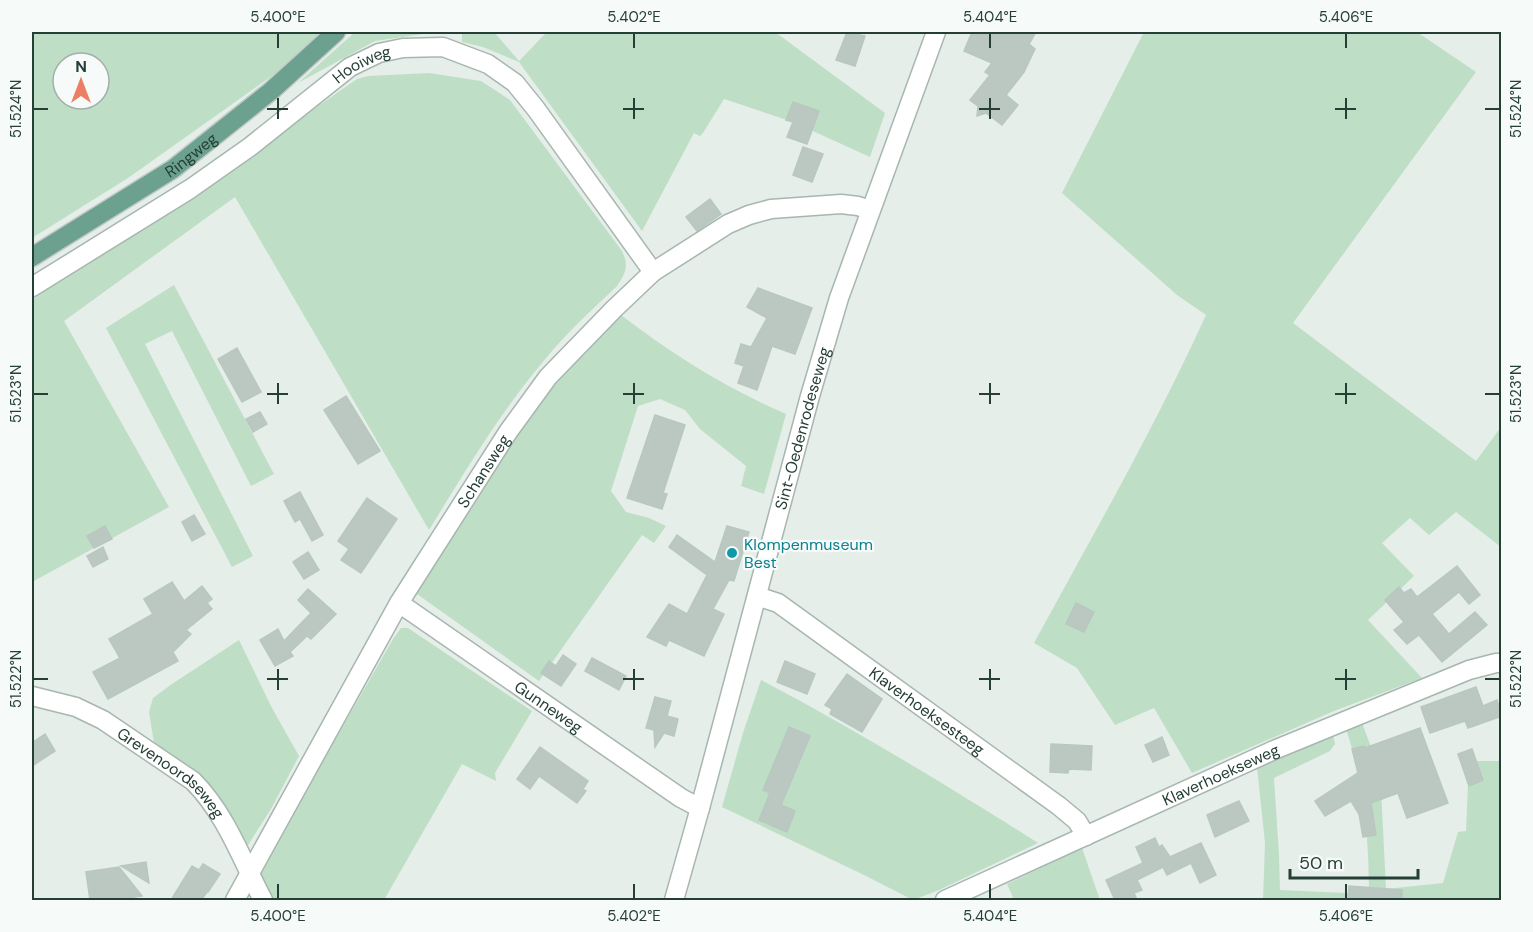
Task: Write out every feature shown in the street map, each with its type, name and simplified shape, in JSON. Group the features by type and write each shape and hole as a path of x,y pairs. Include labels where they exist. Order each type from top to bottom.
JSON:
{"main road":[{"name":"Ringweg","path":"32,257 173,169 271,92 336,32"}],"street":[{"name":"Sint-Oedenrodeseweg","path":"674,900 810,396 839,298 936,32"},
{"name":"Hooiweg","path":"32,287 190,189 251,146 350,67 379,53 403,48 443,47 488,64 515,83 653,272"},
{"name":"Schansweg","path":"235,900 399,603 508,432 548,377 653,272 728,224 771,209 841,204 870,210"},
{"name":"Klaverhoeksesteeg","path":"757,596 778,603 1059,806 1077,821 1086,836"},
{"name":"Gunneweg","path":"399,603 681,798 700,808"},
{"name":"Klaverhoekseweg","path":"945,900 1274,750 1500,658"},
{"name":"Grevenoordseweg","path":"32,696 76,707 103,720 193,781 201,789 236,844 263,900"}],"green space":[{"path":"32,32 320,32 298,55 276,73 128,178 32,238"},
{"path":"355,32 426,32 375,41 298,83"},
{"path":"462,32 494,32 519,61 547,32 775,32 885,113 870,157 793,122 724,99 703,133 700,136 694,133 642,231 519,62 483,47 462,42"},
{"path":"1144,32 1417,32 1476,72 1293,323 1476,461 1501,427 1501,547 1456,512 1429,535 1410,518 1382,543 1414,576 1368,620 1422,678 1334,711 1192,773 1154,708 1115,725 1077,668 1034,643 1145,440 1206,315 1177,295 1062,193"},
{"path":"429,73 481,81 510,100 622,251 626,265 617,286 560,342 518,393 429,530 235,197 64,321 169,507 32,582 32,294 228,169 357,79 368,76"},
{"path":"174,285 274,474 251,486 172,331 145,344 253,556 232,567 106,328"},
{"path":"621,315 700,370 786,414 764,494 741,486 746,466 700,429 685,410 660,399 638,406 611,491 626,512 649,518 666,526 654,543 642,535 539,681 417,594 461,519 508,447 561,378"},
{"path":"401,628 408,628 532,711 495,773 496,781 462,764 384,900 272,900 258,874"},
{"path":"239,640 272,708 299,756 271,809 248,845 237,824 218,797 155,749 149,712 153,698"},
{"path":"761,680 901,759 1038,843 913,900 722,807"},
{"path":"1362,723 1374,755 1381,788 1386,889 1443,883 1458,832 1466,831 1469,761 1501,761 1501,900 1263,900 1265,843 1257,767 1333,735 1335,744 1330,751 1274,778 1280,890 1369,894 1364,810 1357,769 1346,729"},
{"path":"1082,848 1100,900 1014,900 1007,884"}],"building":[{"path":"847,32 865,36 855,66 836,60"},
{"path":"972,32 1036,32 1029,44 1035,49 1024,72 1006,95 1018,105 1002,125 986,113 977,116 978,106 970,100 990,75 985,72 992,63 964,51"},
{"path":"793,102 819,111 807,144 787,137 793,122 786,120"},
{"path":"803,147 823,154 812,182 793,175"},
{"path":"710,199 721,214 697,231 686,217"},
{"path":"758,288 812,308 795,354 772,346 757,390 738,383 744,366 735,363 741,344 751,347 767,318 747,307"},
{"path":"237,348 261,392 242,402 218,359"},
{"path":"346,396 380,451 358,464 324,410"},
{"path":"260,412 267,424 253,432 246,419"},
{"path":"655,415 685,425 663,493 667,494 662,509 627,498"},
{"path":"300,492 323,535 312,541 300,519 295,522 284,501"},
{"path":"367,498 397,519 361,573 341,560 349,549 338,541"},
{"path":"194,515 205,534 192,541 182,522"},
{"path":"105,526 112,539 94,548 87,536"},
{"path":"727,526 749,532 734,581 729,580 713,609 724,614 704,656 669,640 666,646 647,637 669,604 687,614 707,575 669,547 677,535 715,562"},
{"path":"103,547 108,559 93,567 87,556"},
{"path":"308,552 319,570 304,579 293,562"},
{"path":"1457,566 1480,595 1469,604 1459,592 1432,614 1449,634 1475,612 1487,625 1442,662 1419,635 1407,644 1394,630 1404,622 1385,600 1399,587 1404,593 1411,589 1417,597"},
{"path":"172,582 184,601 202,586 212,599 207,603 212,609 186,630 191,634 173,652 178,661 108,699 93,672 120,658 109,639 153,614 144,599"},
{"path":"308,589 336,614 311,639 307,636 290,652 293,656 275,666 260,640 278,629 284,641 311,613 298,600"},
{"path":"1076,603 1094,612 1084,632 1066,624"},
{"path":"563,655 576,664 561,686 541,673 549,661 556,666"},
{"path":"592,658 626,676 619,690 585,671"},
{"path":"785,661 815,674 807,694 777,682"},
{"path":"847,674 882,699 862,732 830,714 832,709 825,705"},
{"path":"1476,687 1483,706 1497,700 1502,716 1468,728 1465,721 1430,733 1421,707"},
{"path":"655,697 671,701 667,716 678,719 674,736 664,733 655,747 654,730 646,728"},
{"path":"789,727 810,736 781,805 795,811 787,832 759,820 770,793 763,790"},
{"path":"1420,728 1448,803 1407,818 1398,793 1371,803 1376,835 1363,837 1359,814 1351,801 1325,816 1315,801 1358,773 1352,749 1364,746 1365,748"},
{"path":"45,734 55,751 32,766 32,743"},
{"path":"1162,737 1169,755 1153,762 1145,745"},
{"path":"1051,744 1092,746 1091,770 1069,769 1068,773 1050,772"},
{"path":"540,747 588,781 583,789 586,791 577,803 539,776 530,789 517,779"},
{"path":"1472,749 1483,780 1469,786 1458,754"},
{"path":"1239,801 1249,821 1215,837 1207,815"},
{"path":"1155,838 1159,847 1162,845 1170,857 1201,843 1216,875 1200,883 1191,863 1167,875 1163,867 1137,880 1142,890 1134,893 1137,900 1115,900 1106,880 1143,863 1136,847"},
{"path":"146,862 149,883 121,866"},
{"path":"203,864 220,874 201,900 171,900 192,866 199,870"},
{"path":"119,867 142,896 115,900 90,900 86,872"},
{"path":"1349,886 1402,890 1402,900 1348,900"}],"place":[{"name":"Klompenmuseum Best","path":"732,553"}]}
